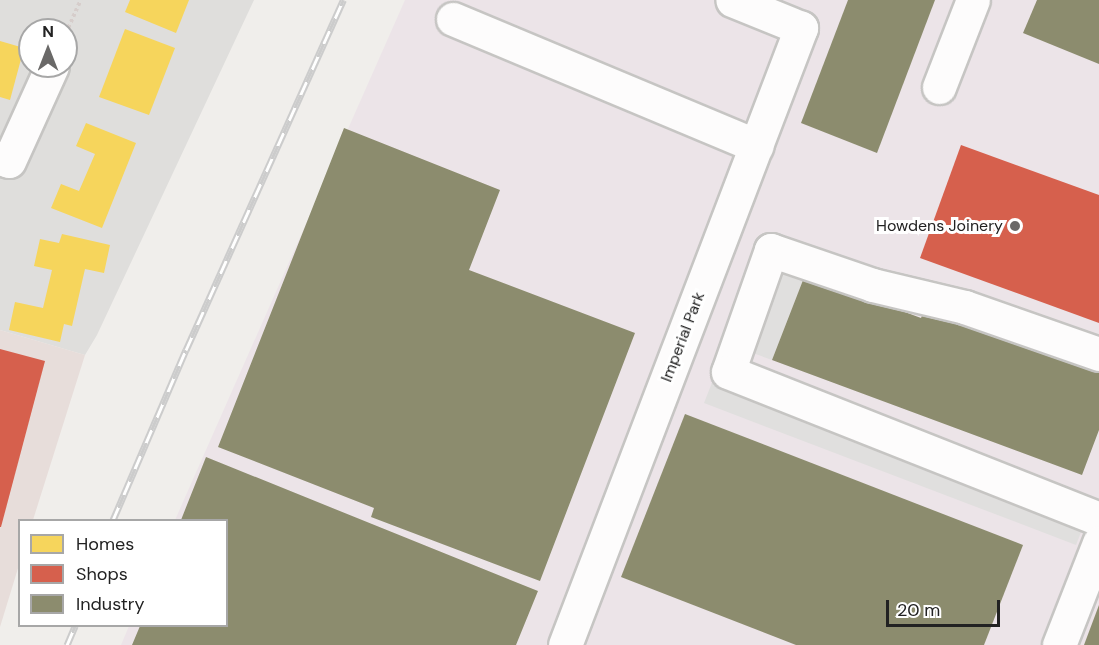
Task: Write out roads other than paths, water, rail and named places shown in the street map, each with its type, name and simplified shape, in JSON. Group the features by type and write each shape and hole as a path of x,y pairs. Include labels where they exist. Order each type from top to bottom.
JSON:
{"street":[{"name":"Imperial Park","path":"565,645 801,28 732,0"},
{"path":"939,87 973,0"},
{"path":"453,19 756,146"},
{"path":"0,158 9,161 47,78"},
{"path":"1099,354 964,307 873,285 771,250 728,372 1099,519"},
{"path":"1059,645 1099,543"}],"railway":[{"path":"113,519 186,350 343,0"},
{"path":"67,645 75,627"}],"place":[{"name":"Howdens Joinery","path":"1015,226"}]}
